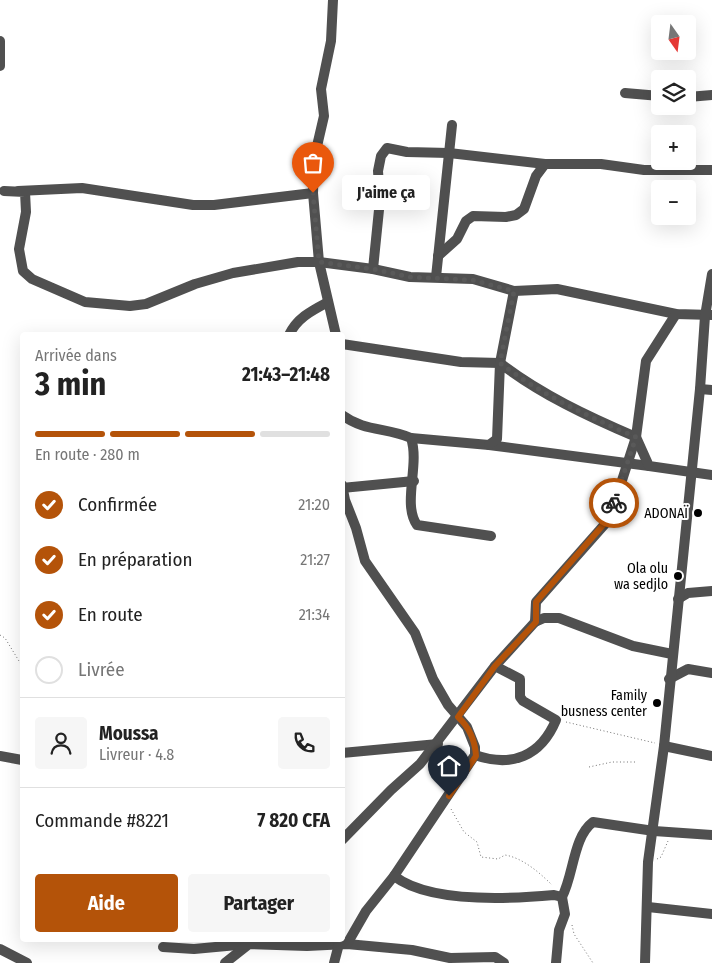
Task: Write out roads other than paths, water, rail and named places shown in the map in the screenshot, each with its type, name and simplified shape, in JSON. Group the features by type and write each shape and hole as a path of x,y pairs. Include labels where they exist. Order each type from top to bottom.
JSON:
{"street":[{"path":"333,0 331,41 321,89 324,116 314,160 313,193 319,262 335,332"},
{"path":"0,41 0,66"},
{"path":"625,93 651,95"},
{"path":"696,97 712,95"},
{"path":"436,277 452,125"},
{"path":"373,269 380,200 378,171 381,156 386,148 407,152 449,153 545,164 601,164 644,170 712,170"},
{"path":"438,256 457,238 466,221 473,216 506,217 516,215 524,209 536,176 545,164"},
{"path":"2,191 82,188 193,205 214,205 313,193"},
{"path":"2,191 25,192 26,212 18,249 23,271 32,279 85,302 130,306 146,304 195,284 233,273 298,262 319,262 373,269 410,277 472,280 514,291 557,288 676,314 708,315"},
{"path":"645,963 648,862 654,831 664,746 671,658 712,274"},
{"path":"489,445 496,440 500,363 514,291"},
{"path":"290,332 297,321 328,302"},
{"path":"536,622 536,602 604,524 615,502 636,437 646,361 676,314"},
{"path":"345,344 461,362 500,363 526,383 561,400 588,417 636,437 649,466"},
{"path":"700,389 712,390"},
{"path":"345,418 355,425 411,438 489,445 712,475"},
{"path":"411,438 414,448 414,481 411,508 412,518 417,525 491,536"},
{"path":"345,487 414,481"},
{"path":"345,494 365,561 415,633 433,679 472,737 476,756 394,876 345,941"},
{"path":"678,599 688,593 712,591"},
{"path":"345,837 391,790 420,764 438,744 495,666 536,622 544,618 559,618 671,658 688,669 712,674"},
{"path":"476,756 498,760 518,759 527,755 546,739 556,720 523,701 520,697 520,679 495,666"},
{"path":"669,679 688,669"},
{"path":"345,753 438,744"},
{"path":"664,746 712,756"},
{"path":"0,756 20,760"},
{"path":"556,963 559,930 565,914 564,894 572,873 580,835 593,822 654,831 712,835"},
{"path":"394,876 404,884 444,894 477,898 564,894"},
{"path":"648,908 712,914"},
{"path":"225,963 251,942"},
{"path":"163,947 194,949 251,942 307,946 343,944 412,950 450,960 495,957 504,963"},
{"path":"334,963 343,944"},
{"path":"0,949 26,963"}],"place":[{"name":"J'aime ça","path":"313,193"},
{"name":"ADONAÏ","path":"698,513"},
{"name":"Ola olu wa sedjlo","path":"678,576"},
{"name":"Family busness center","path":"657,703"}]}
